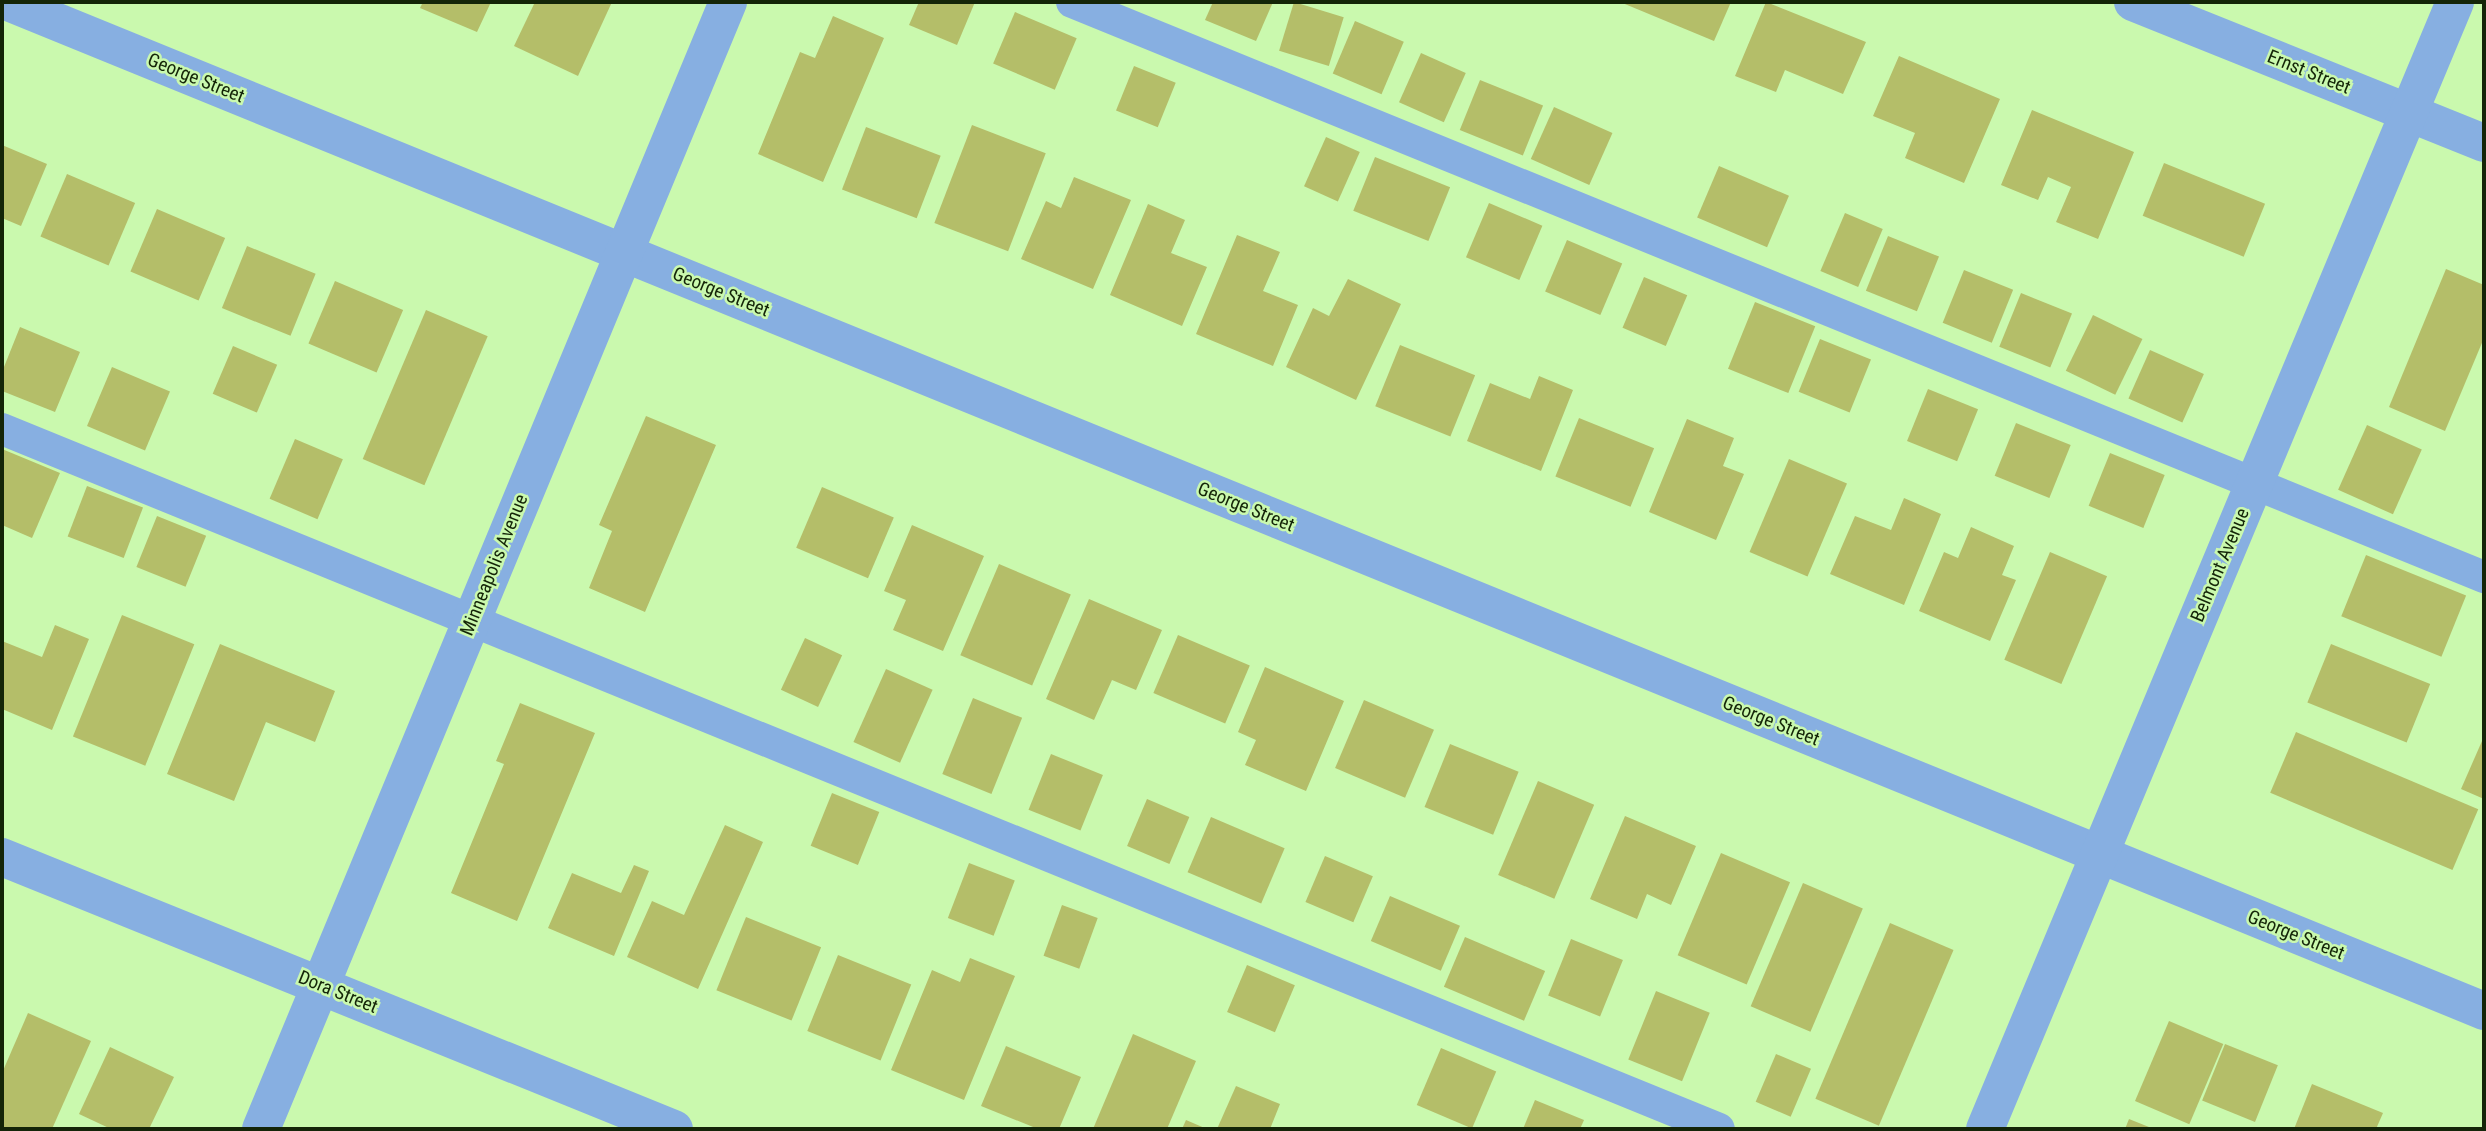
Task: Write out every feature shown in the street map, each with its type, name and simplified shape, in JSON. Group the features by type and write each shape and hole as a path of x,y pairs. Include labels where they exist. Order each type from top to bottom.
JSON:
{"street":[{"name":"George Street","path":"8,2 2484,1012"},
{"name":"Minneapolis Avenue","path":"261,1129 728,2"},
{"name":"Ernst Street","path":"2133,2 2484,143"},
{"name":"Belmont Avenue","path":"1985,1129 2455,2"},
{"name":"Dora Street","path":"2,857 674,1129"}],"lane":[{"path":"1072,2 2484,577"},
{"path":"2,429 1719,1129"}],"building":[{"path":"423,2 491,2 477,32 420,8"},
{"path":"535,2 612,2 578,76 514,46"},
{"path":"919,2 975,2 957,45 909,25"},
{"path":"1213,2 1273,2 1256,41 1205,20"},
{"path":"1294,2 1344,17 1329,66 1279,51"},
{"path":"1620,2 1731,2 1714,41"},
{"path":"1766,2 1866,42 1843,94 1785,70 1776,92 1735,76"},
{"path":"1015,12 1077,38 1055,90 993,64"},
{"path":"833,16 884,38 823,182 758,154 800,52 815,58"},
{"path":"1355,21 1404,42 1382,94 1333,73"},
{"path":"1421,53 1466,73 1444,122 1399,102"},
{"path":"1899,56 2000,99 1964,183 1905,158 1915,133 1873,116"},
{"path":"1134,66 1176,83 1158,127 1116,111"},
{"path":"1480,80 1543,105 1523,156 1460,130"},
{"path":"1554,107 1612,133 1589,185 1531,159"},
{"path":"2032,110 2134,152 2098,239 2056,222 2071,187 2048,177 2038,200 2001,185"},
{"path":"972,125 1046,153 1008,251 934,223"},
{"path":"866,127 941,156 917,218 842,190"},
{"path":"1326,137 1360,152 1338,201 1304,186"},
{"path":"2,145 47,164 21,226 2,218"},
{"path":"1375,157 1450,187 1428,241 1353,211"},
{"path":"2164,163 2265,204 2244,257 2143,216"},
{"path":"1719,166 1789,196 1767,247 1697,218"},
{"path":"67,174 135,203 109,266 40,237"},
{"path":"1074,177 1131,200 1093,289 1021,259 1046,201 1061,208"},
{"path":"1489,203 1542,226 1519,280 1466,257"},
{"path":"1148,204 1185,220 1171,253 1207,267 1182,326 1110,295"},
{"path":"157,209 225,238 199,301 130,272"},
{"path":"1845,213 1883,229 1858,287 1820,271"},
{"path":"1237,235 1280,252 1263,291 1298,305 1273,366 1196,334"},
{"path":"1888,236 1939,257 1917,311 1866,291"},
{"path":"1567,240 1622,263 1600,315 1545,292"},
{"path":"247,246 316,274 291,336 222,308"},
{"path":"2446,269 2484,285 2484,338 2445,431 2389,407"},
{"path":"1964,270 2013,290 1992,343 1943,323"},
{"path":"1644,277 1687,295 1666,346 1623,328"},
{"path":"1348,279 1401,304 1356,400 1286,367 1313,308 1329,316"},
{"path":"335,281 403,310 377,373 308,344"},
{"path":"2021,293 2072,314 2050,367 1999,347"},
{"path":"1755,302 1815,326 1788,393 1728,369"},
{"path":"426,310 488,336 424,485 363,459"},
{"path":"2093,315 2142,339 2115,395 2066,371"},
{"path":"20,327 80,352 55,412 2,391 2,372"},
{"path":"1820,339 1871,360 1850,412 1799,392"},
{"path":"1400,345 1475,375 1450,437 1375,406"},
{"path":"233,346 277,365 257,413 213,394"},
{"path":"2150,350 2204,374 2182,422 2128,398"},
{"path":"112,367 170,392 145,451 87,426"},
{"path":"1539,376 1573,390 1541,471 1467,441 1490,383 1530,399"},
{"path":"1928,389 1978,409 1957,461 1907,441"},
{"path":"646,416 716,445 645,612 589,588 612,531 599,525"},
{"path":"1579,418 1654,448 1631,507 1555,476"},
{"path":"1687,419 1734,438 1723,466 1744,474 1716,540 1649,512"},
{"path":"2016,423 2071,445 2049,498 1995,476"},
{"path":"2367,425 2422,449 2393,514 2338,490"},
{"path":"295,439 343,459 317,519 270,499"},
{"path":"2,449 60,473 32,538 2,525"},
{"path":"2110,453 2165,475 2143,528 2089,506"},
{"path":"1789,459 1847,484 1808,577 1750,552"},
{"path":"87,486 143,508 124,558 68,536"},
{"path":"822,487 894,517 868,578 796,548"},
{"path":"1904,498 1941,514 1904,605 1830,574 1855,516 1891,530"},
{"path":"157,516 206,536 186,587 136,567"},
{"path":"912,525 984,556 943,651 893,630 906,600 884,591"},
{"path":"1971,527 2014,546 2002,575 2016,580 1990,641 1919,611 1944,552 1958,558"},
{"path":"2050,552 2107,576 2061,684 2004,660"},
{"path":"2366,555 2466,595 2441,657 2341,616"},
{"path":"999,564 1071,594 1032,686 960,655"},
{"path":"1089,599 1162,630 1136,690 1112,680 1094,720 1046,699"},
{"path":"122,615 194,644 145,766 73,736"},
{"path":"55,625 89,639 52,730 2,709 2,641 42,657"},
{"path":"1178,635 1250,665 1225,723 1153,693"},
{"path":"805,638 842,655 818,707 781,690"},
{"path":"220,644 335,691 315,742 266,722 234,801 167,774"},
{"path":"2331,644 2430,684 2407,742 2307,702"},
{"path":"1265,667 1344,701 1306,791 1245,765 1256,740 1238,732"},
{"path":"886,669 933,690 900,763 853,742"},
{"path":"973,698 1022,718 991,794 942,774"},
{"path":"1364,700 1434,730 1405,798 1335,768"},
{"path":"520,703 595,733 517,921 451,893 504,764 496,761"},
{"path":"2296,732 2478,809 2452,870 2270,793"},
{"path":"2482,741 2484,742 2484,799 2461,789"},
{"path":"1450,744 1519,772 1493,835 1425,807"},
{"path":"1051,754 1103,775 1080,831 1029,810"},
{"path":"1538,781 1594,805 1554,899 1498,875"},
{"path":"832,793 879,812 858,865 811,846"},
{"path":"1147,799 1189,817 1169,864 1127,846"},
{"path":"1625,816 1696,846 1671,905 1647,894 1637,919 1590,899"},
{"path":"1211,817 1285,848 1261,903 1188,872"},
{"path":"725,825 763,842 698,989 627,957 652,901 684,915"},
{"path":"1721,853 1790,882 1747,984 1678,955"},
{"path":"1325,856 1373,876 1353,922 1305,902"},
{"path":"969,863 1015,881 994,936 948,918"},
{"path":"634,865 649,871 614,956 548,928 572,873 621,893"},
{"path":"1803,883 1863,908 1810,1032 1751,1006"},
{"path":"1390,896 1460,926 1441,971 1371,941"},
{"path":"1062,905 1098,918 1079,969 1044,956"},
{"path":"746,917 821,947 792,1021 716,990"},
{"path":"1890,923 1954,950 1879,1126 1815,1099"},
{"path":"1465,937 1545,971 1524,1021 1444,987"},
{"path":"1571,939 1623,960 1600,1017 1548,996"},
{"path":"838,955 911,985 881,1061 807,1031"},
{"path":"970,958 1015,976 964,1100 891,1070 932,970 960,982"},
{"path":"1247,965 1295,985 1275,1032 1227,1012"},
{"path":"1656,991 1710,1013 1682,1081 1628,1060"},
{"path":"28,1013 91,1041 52,1129 2,1129 2,1073"},
{"path":"2169,1021 2223,1044 2189,1124 2135,1101"},
{"path":"1133,1034 1196,1061 1167,1129 1093,1129"},
{"path":"2225,1044 2278,1065 2255,1122 2202,1101"},
{"path":"1006,1046 1081,1077 1059,1129 1038,1129 981,1106"},
{"path":"110,1047 174,1077 149,1129 111,1129 79,1114"},
{"path":"1441,1048 1496,1071 1472,1129 1417,1105"},
{"path":"1776,1054 1811,1069 1791,1117 1756,1102"},
{"path":"2312,1084 2383,1113 2376,1129 2294,1129"},
{"path":"1236,1086 1280,1104 1270,1129 1217,1129"},
{"path":"1535,1100 1584,1120 1580,1129 1523,1129"},
{"path":"2129,1119 2154,1129 2125,1129"},
{"path":"1186,1120 1207,1129 1182,1129"}]}
